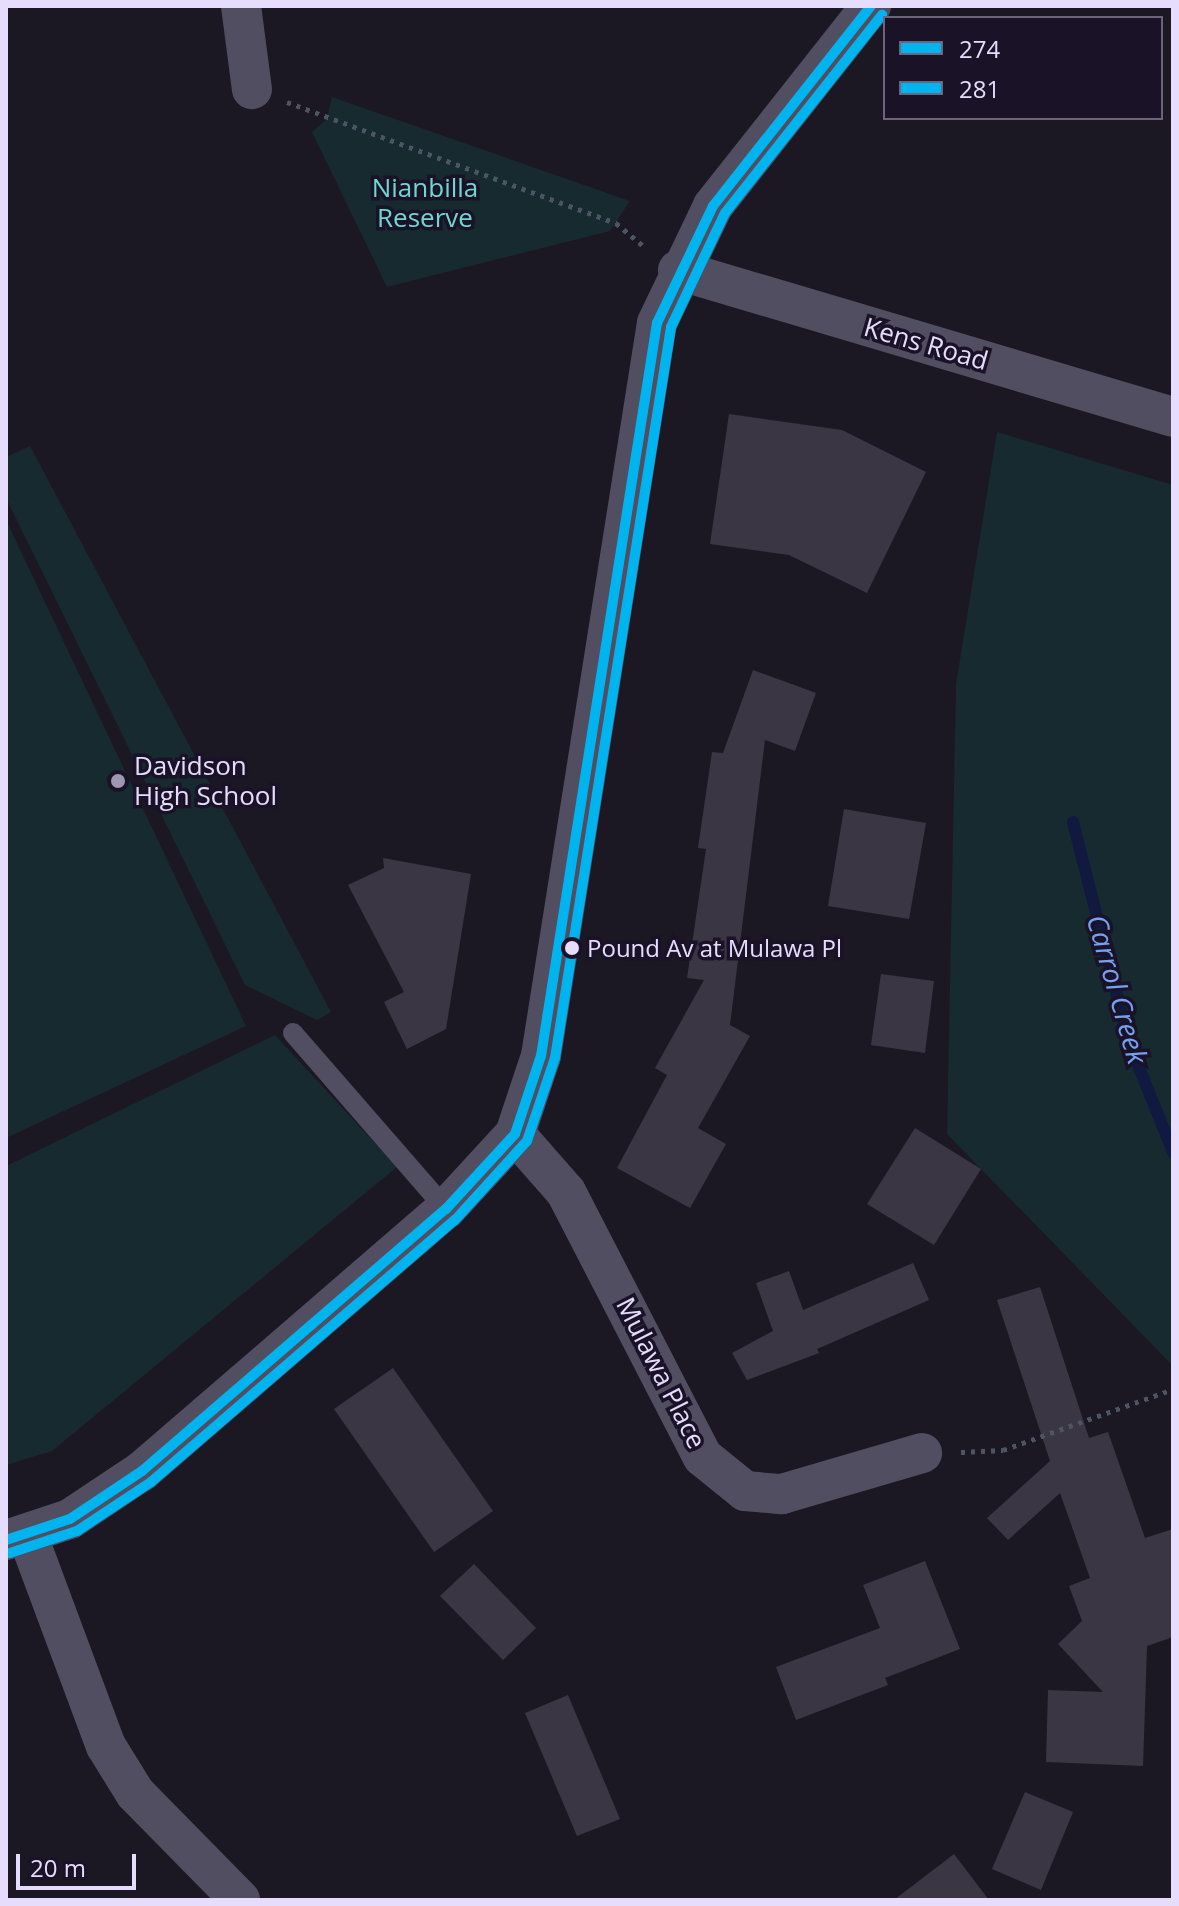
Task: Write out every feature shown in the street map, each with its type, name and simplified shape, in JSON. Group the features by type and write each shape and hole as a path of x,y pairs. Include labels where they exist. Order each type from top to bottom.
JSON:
{"street":[{"path":"241,6 252,89"},
{"path":"240,1900 135,1793 106,1746 17,1537 93,1506 142,1471 446,1209 515,1134 541,1056 657,323 678,270 713,206 871,6"},
{"name":"Kens Road","path":"678,270 1173,417"},
{"name":"Mulawa Place","path":"515,1134 566,1192 703,1457 745,1491 782,1494 922,1453"}],"lane":[{"path":"293,1033 446,1209"}],"path":[{"path":"252,89 616,223 636,241"},
{"path":"922,1453 1003,1450 1173,1389"}],"green space":[{"name":"Nianbilla Reserve","path":"332,97 630,201 610,231 387,287 312,132 327,119"},
{"path":"997,432 1173,485 1173,1366 947,1134 956,684"},
{"path":"30,446 331,1012 317,1020 245,985 6,498 6,457"},
{"path":"6,520 246,1026 6,1138"},
{"path":"275,1035 397,1167 52,1451 6,1465 6,1166"}],"building":[{"path":"729,414 842,430 926,472 867,593 789,555 710,544"},
{"path":"753,670 816,693 795,751 765,740 730,1025 750,1036 698,1128 726,1144 690,1208 617,1168 667,1075 655,1068 704,980 687,978 706,849 698,848 712,752 723,753"},
{"path":"844,809 926,823 909,919 828,906"},
{"path":"383,858 471,874 446,1029 407,1049 384,1002 404,992 348,885 384,868"},
{"path":"881,974 934,981 925,1053 871,1045"},
{"path":"915,1128 981,1169 934,1245 867,1204"},
{"path":"913,1263 929,1300 817,1349 819,1353 747,1380 732,1353 773,1331 756,1283 789,1271 803,1310"},
{"path":"1040,1287 1089,1438 1108,1432 1145,1538 1173,1529 1173,1637 1147,1646 1143,1766 1046,1762 1048,1690 1103,1692 1058,1644 1082,1621 1069,1586 1090,1578 1060,1493 1008,1540 987,1518 1050,1461 997,1300"},
{"path":"393,1368 493,1511 434,1552 334,1409"},
{"path":"925,1561 960,1649 885,1678 888,1685 796,1720 776,1667 880,1628 863,1585"},
{"path":"474,1564 536,1628 503,1660 440,1596"},
{"path":"568,1695 620,1819 577,1836 525,1713"},
{"path":"1025,1792 1073,1812 1041,1890 992,1869"},
{"path":"954,1854 989,1900 894,1900"}],"waterway":[{"name":"Carrol Creek","path":"1073,822 1128,1040 1173,1152"}],"transit line":[{"name":"274","path":"6,1540 70,1519 142,1471 446,1209 515,1134 541,1056 657,323 713,206 871,6"},
{"name":"281","path":"10,1553 77,1531 151,1482 455,1220 527,1141 555,1058 671,327 725,213 882,15"}],"place":[{"name":"Davidson High School","path":"118,781"},
{"name":"Pound Av at Mulawa Pl","path":"572,948"}]}
